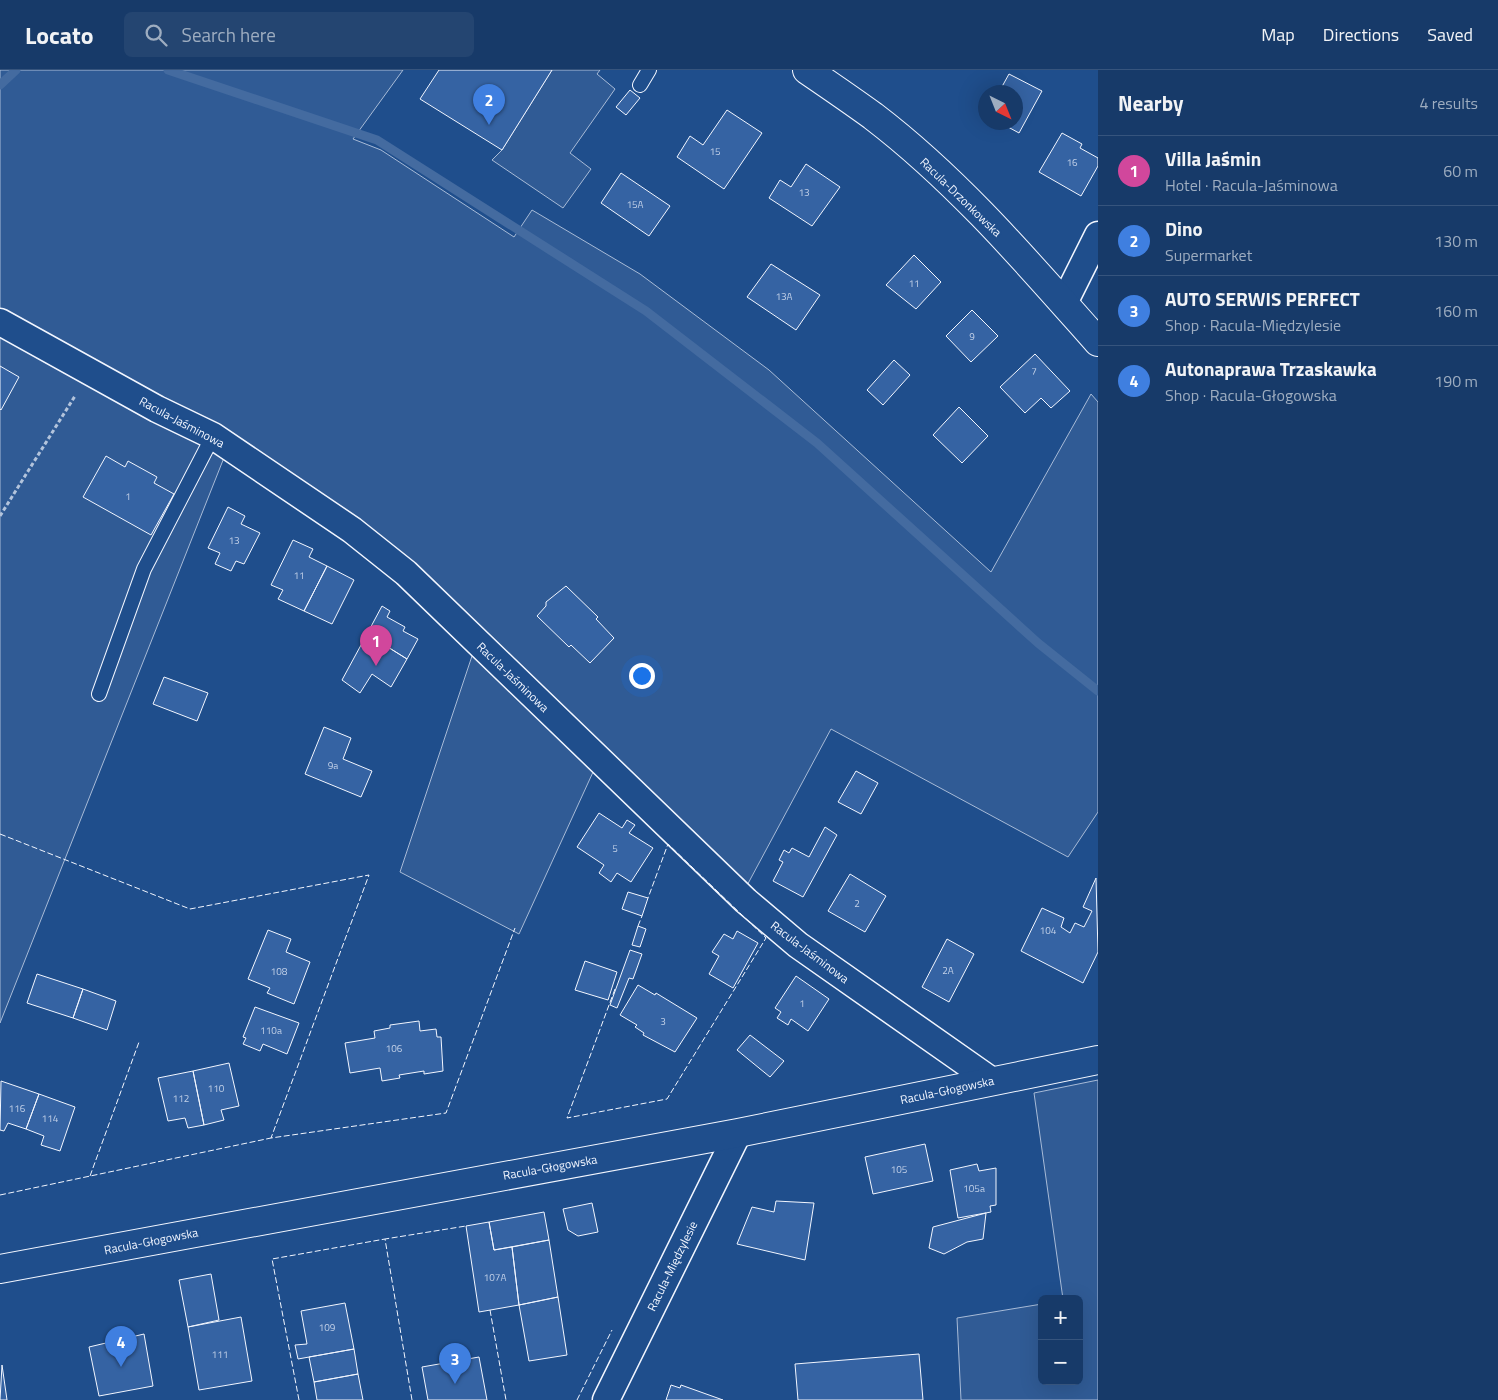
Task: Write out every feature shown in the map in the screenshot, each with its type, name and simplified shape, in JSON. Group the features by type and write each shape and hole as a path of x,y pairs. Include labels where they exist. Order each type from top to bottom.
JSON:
{"street":[{"name":"Racula-Drzonkowska","path":"807,70 873,116 938,172 1064,303 1098,342"},
{"path":"1064,303 1098,235"},
{"name":"Racula-Jaśminowa","path":"0,322 157,409 213,436 352,530 406,573 746,901 798,945 992,1081"},
{"name":"Racula-Głogowska","path":"0,1269 738,1133 1098,1060"},
{"name":"Racula-Międzylesie","path":"606,1400 738,1133"}],"lane":[{"path":"640,85 650,70"},
{"path":"99,694 144,569 213,436"}],"path":[{"path":"0,516 89,371"}],"shaded area":[{"path":"0,70 403,70 353,139 381,150 514,237 532,210 640,274 769,370 991,572 1091,394 1098,402 1098,812 1068,857 831,729 744,891 599,759 519,934 400,872 478,638 231,440 0,1023"},
{"path":"552,70 600,70 597,74 615,89 570,153 591,169 563,208 492,160 502,150"},
{"path":"1098,1080 1098,1400 961,1400 957,1318 1038,1305 1038,1385 1083,1385 1083,1295 1062,1295 1034,1093"}],"building":[{"path":"439,70 552,70 502,150 420,99"},
{"path":"1009,74 1042,91 1023,126 1023,85 1003,85"},
{"path":"630,90 640,98 626,115 616,107"},
{"path":"727,110 762,133 724,189 677,157 690,136 703,145"},
{"path":"1062,133 1082,144 1080,148 1098,158 1098,166 1081,196 1039,172"},
{"path":"806,164 840,187 812,226 769,198 780,180 791,187"},
{"path":"621,173 670,206 649,236 601,203"},
{"path":"914,255 941,282 916,309 886,285"},
{"path":"771,264 820,295 796,330 747,297"},
{"path":"972,310 998,336 971,362 946,336"},
{"path":"1035,354 1070,391 1051,408 1041,398 1025,413 1000,387"},
{"path":"894,360 910,375 883,405 867,390"},
{"path":"0,366 19,377 1,410 0,409"},
{"path":"959,407 988,436 962,463 933,435"},
{"path":"106,456 125,467 128,461 157,477 154,483 174,494 151,535 83,497"},
{"path":"228,507 245,516 241,524 260,533 244,564 236,561 231,571 215,564 220,553 208,548"},
{"path":"293,540 313,549 309,557 327,566 304,611 278,599 283,590 271,585"},
{"path":"327,566 354,580 332,624 304,611"},
{"path":"566,586 598,617 596,619 614,638 590,663 571,645 569,647 537,616 546,606 546,602"},
{"path":"382,606 390,611 387,617 405,627 403,631 418,639 407,659 367,634"},
{"path":"367,634 407,659 391,687 372,674 360,693 342,680"},
{"path":"164,677 208,693 197,721 153,704"},
{"path":"324,727 351,738 343,759 372,771 361,797 305,774"},
{"path":"856,771 878,783 861,814 838,802"},
{"path":"599,813 622,828 627,820 635,825 629,833 653,848 631,882 617,873 611,882 599,873 604,865 577,847"},
{"path":"825,827 837,835 803,897 773,881 783,862 779,860 784,850 789,853 792,848 809,857"},
{"path":"850,874 886,896 865,932 828,911"},
{"path":"1096,878 1098,952 1083,983 1021,951 1042,908 1064,918 1061,927 1070,933 1075,923 1084,927 1092,911 1083,907"},
{"path":"628,892 648,898 642,916 622,909"},
{"path":"638,926 646,929 640,947 632,945"},
{"path":"268,930 291,939 286,952 310,962 294,1004 267,993 270,988 248,979"},
{"path":"737,931 758,943 733,988 709,974 719,956 712,952 724,934 733,939"},
{"path":"947,939 974,954 949,1002 922,987"},
{"path":"630,950 642,954 633,979 629,978 617,1008 610,1005"},
{"path":"585,961 617,972 608,1000 575,990"},
{"path":"37,974 83,989 73,1018 27,1003"},
{"path":"796,976 829,999 808,1031 791,1019 788,1025 777,1018 781,1012 775,1008"},
{"path":"638,985 655,995 656,993 697,1018 675,1052 643,1035 644,1033 635,1027 637,1025 620,1015"},
{"path":"83,989 116,1001 107,1030 73,1018"},
{"path":"255,1007 299,1023 287,1054 263,1044 260,1051 243,1044 246,1038 243,1037"},
{"path":"419,1021 420,1031 436,1029 437,1037 441,1037 443,1071 424,1074 424,1071 399,1075 400,1078 382,1081 380,1068 350,1073 345,1043 375,1038 374,1031 390,1028 390,1025"},
{"path":"750,1035 784,1061 770,1077 737,1050"},
{"path":"229,1063 239,1106 221,1110 224,1120 204,1125 193,1071"},
{"path":"193,1071 204,1125 188,1128 185,1118 168,1121 158,1078"},
{"path":"1,1081 39,1094 26,1129 8,1123 4,1131 0,1130"},
{"path":"39,1094 75,1107 60,1151 41,1145 44,1136 26,1129"},
{"path":"925,1144 933,1181 873,1194 865,1157"},
{"path":"977,1164 979,1171 996,1168 996,1205 990,1206 991,1212 958,1218 950,1170"},
{"path":"776,1201 814,1203 805,1260 737,1244 752,1207 774,1212"},
{"path":"592,1203 598,1232 578,1236 568,1230 563,1209"},
{"path":"544,1212 549,1240 494,1250 489,1222"},
{"path":"986,1213 983,1239 967,1242 944,1254 929,1248 933,1227"},
{"path":"489,1222 494,1250 512,1247 519,1305 479,1312 466,1226"},
{"path":"549,1240 558,1297 519,1305 512,1247"},
{"path":"211,1274 219,1320 188,1327 179,1280"},
{"path":"558,1297 567,1355 529,1361 519,1305"},
{"path":"345,1303 354,1349 298,1359 295,1345 307,1344 301,1311"},
{"path":"241,1317 252,1381 199,1390 188,1327"},
{"path":"144,1334 153,1386 99,1396 89,1347"},
{"path":"354,1349 358,1374 314,1382 309,1357"},
{"path":"919,1354 923,1400 798,1400 795,1364"},
{"path":"479,1357 487,1400 428,1400 422,1367"},
{"path":"2,1365 7,1400 0,1400"},
{"path":"358,1374 363,1400 317,1400 314,1382"},
{"path":"671,1385 680,1388 681,1385 723,1400 666,1400"}],"waterway":[{"path":"0,85 16,70"},
{"path":"168,70 377,140 646,311 817,443 1038,643 1098,691"}],"fence":[{"path":"0,834 190,909 369,875 271,1138 446,1113 515,928"},
{"path":"615,989 567,1118 667,1099 766,938 668,844 648,898"},
{"path":"638,926 642,916"},
{"path":"90,1176 139,1042"},
{"path":"0,1195 271,1138"},
{"path":"412,1400 385,1239 466,1226"},
{"path":"299,1400 272,1259 385,1239"},
{"path":"490,1310 506,1400"},
{"path":"577,1400 612,1330"}],"place":[{"name":"Dino","path":"489,125"},
{"name":"Villa Jaśmin","path":"376,666"},
{"name":"Autonaprawa Trzaskawka","path":"121,1367"},
{"name":"AUTO SERWIS PERFECT","path":"455,1384"}]}
